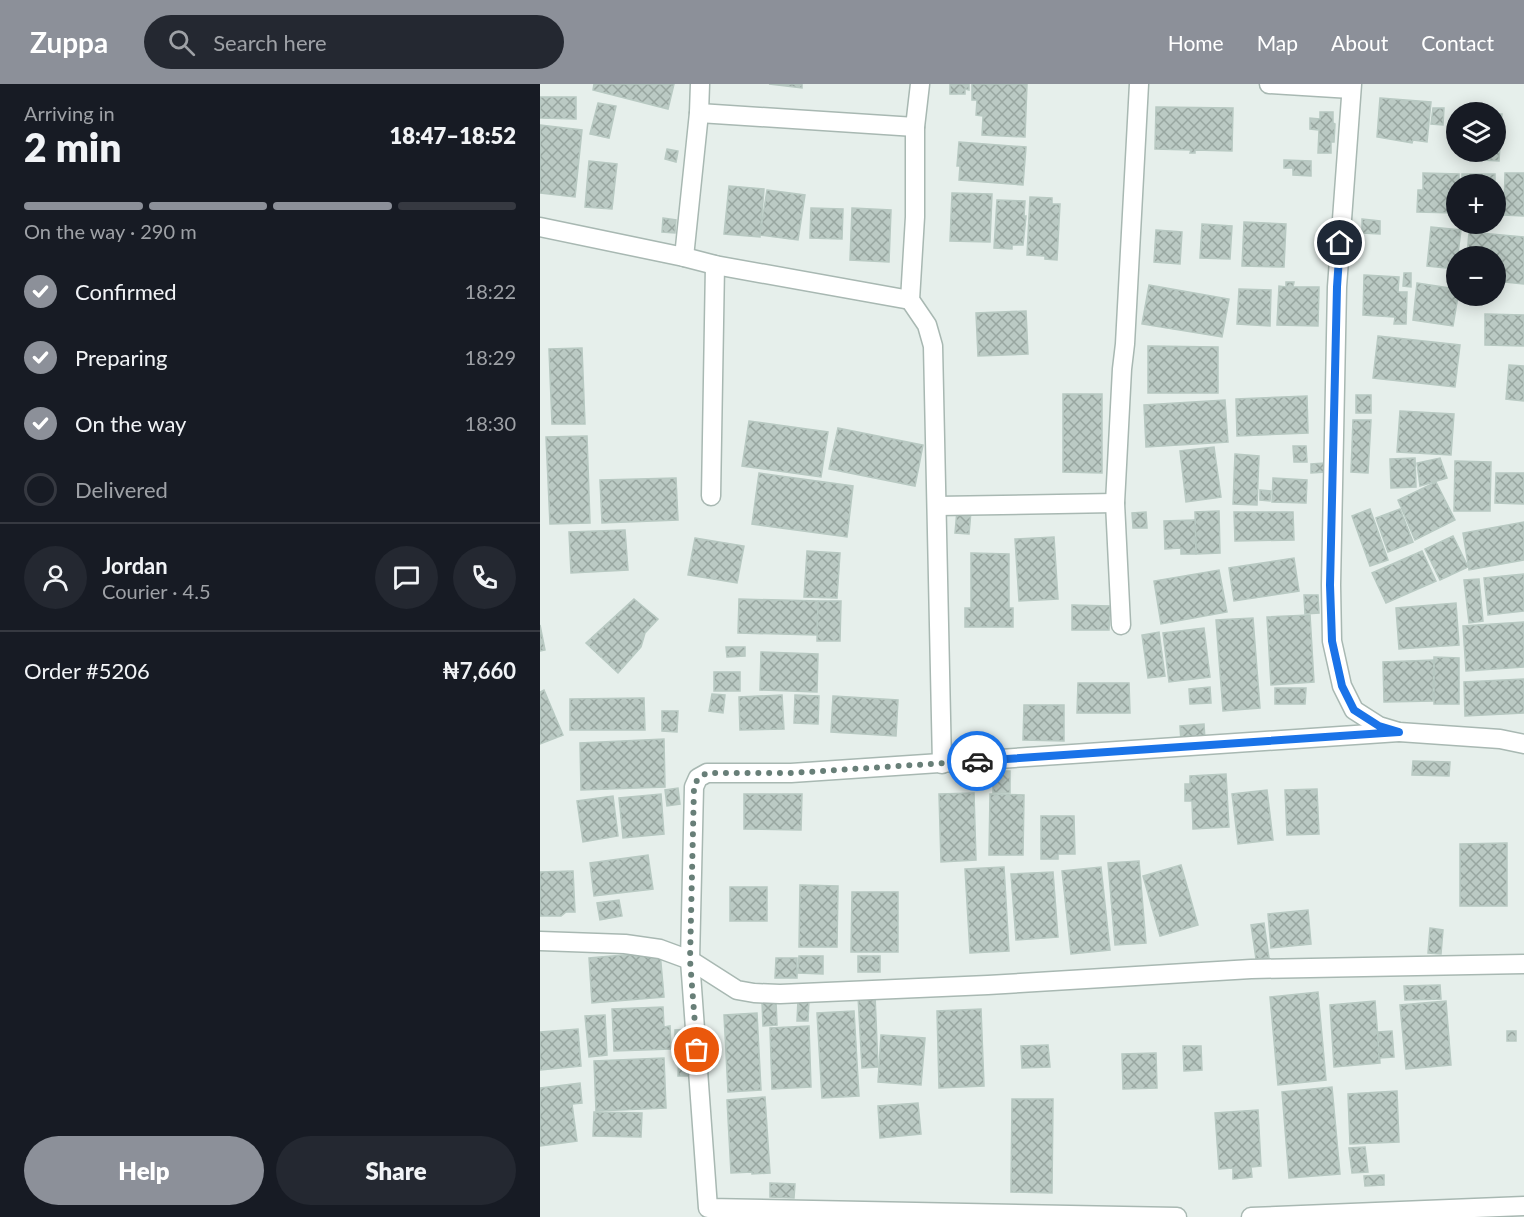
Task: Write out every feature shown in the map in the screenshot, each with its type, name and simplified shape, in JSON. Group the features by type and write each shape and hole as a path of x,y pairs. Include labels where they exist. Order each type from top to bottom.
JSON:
{"street":[{"path":"684,257 700,84"},
{"path":"920,84 915,127 915,218 910,300 927,325 933,346 942,764"},
{"path":"1121,625 1114,503 1139,84"},
{"path":"1269,84 1351,86 1337,287 1330,585 1332,641 1342,686 1354,710 1379,726 1399,732"},
{"path":"699,113 915,127"},
{"path":"540,227 715,265 910,300"},
{"path":"711,496 715,265"},
{"path":"937,506 1114,503"},
{"path":"1177,1217 859,1214 708,1208 690,960 694,787 698,778 707,773 791,773 1399,732 1500,739 1524,744"},
{"path":"540,941 625,944 660,950 690,960 737,990 780,994 988,986 1251,969 1524,964"},
{"path":"1251,1217 1524,1206"}],"building":[{"path":"594,84 674,84 668,109 593,90"},
{"path":"769,84 802,84 802,88"},
{"path":"950,84 969,84 969,90 965,89 965,94 950,94"},
{"path":"972,84 1027,84 1025,137 982,135 983,116 976,115 977,100 972,100"},
{"path":"540,97 576,97 576,119 540,118"},
{"path":"1380,98 1431,102 1427,142 1413,140 1412,143 1377,137"},
{"path":"598,103 616,106 609,138 590,134"},
{"path":"1156,107 1233,108 1232,151 1195,150 1195,153 1190,153 1191,150 1155,149"},
{"path":"1433,108 1444,108 1443,125 1431,124"},
{"path":"1320,112 1333,112 1333,123 1335,124 1331,153 1318,153 1319,130 1310,129 1310,118 1320,119"},
{"path":"540,125 582,130 575,197 540,193"},
{"path":"959,142 1026,147 1023,185 959,180 960,166 957,166"},
{"path":"667,149 678,151 676,162 665,159"},
{"path":"1284,160 1311,161 1311,176 1293,175 1293,168 1284,168"},
{"path":"589,161 617,164 612,209 585,207"},
{"path":"1423,173 1459,174 1446,174 1446,213 1417,212 1418,190 1423,190"},
{"path":"1524,173 1524,216 1506,215 1505,174"},
{"path":"729,186 764,189 760,237 724,234"},
{"path":"767,190 805,195 798,240 760,235"},
{"path":"952,193 992,194 990,242 950,241"},
{"path":"1030,197 1052,198 1052,204 1060,204 1057,260 1045,259 1045,256 1027,255"},
{"path":"997,200 1025,201 1023,245 1012,245 1012,249 994,248"},
{"path":"811,208 843,209 842,239 810,238"},
{"path":"852,208 891,210 889,262 850,260"},
{"path":"663,218 676,220 675,233 662,232"},
{"path":"1362,219 1380,221 1380,234 1362,233"},
{"path":"1244,222 1286,224 1284,267 1242,266"},
{"path":"1202,224 1232,226 1230,259 1200,258"},
{"path":"1431,227 1446,228 1446,234 1460,234 1459,246 1446,246 1446,268 1427,266"},
{"path":"1156,230 1182,232 1180,264 1154,262"},
{"path":"1469,234 1524,237 1524,284 1506,282 1506,246 1468,246"},
{"path":"1404,273 1411,273 1411,287 1403,286"},
{"path":"1364,275 1399,277 1398,292 1407,292 1406,324 1394,324 1395,317 1363,315"},
{"path":"1286,282 1294,282 1293,287 1319,287 1318,326 1277,325 1279,286 1286,287"},
{"path":"1417,283 1446,287 1446,306 1456,306 1453,326 1413,320"},
{"path":"1149,285 1229,299 1222,337 1142,324"},
{"path":"1239,289 1271,290 1270,326 1237,324"},
{"path":"1026,311 1028,354 978,356 976,313"},
{"path":"1485,314 1524,315 1524,346 1485,345"},
{"path":"1378,336 1460,345 1455,387 1373,378"},
{"path":"1148,346 1218,347 1218,393 1148,393"},
{"path":"582,348 585,424 552,424 549,349"},
{"path":"1509,365 1524,366 1524,401 1506,399"},
{"path":"1063,394 1102,394 1102,473 1063,472"},
{"path":"1356,395 1371,395 1371,413 1356,413"},
{"path":"1307,396 1308,433 1237,436 1236,399"},
{"path":"1225,400 1228,442 1146,447 1144,405"},
{"path":"1400,411 1454,414 1451,455 1397,452"},
{"path":"1353,420 1371,420 1368,473 1351,472"},
{"path":"749,421 828,432 821,477 742,466"},
{"path":"838,428 923,445 915,486 829,469"},
{"path":"587,436 590,523 550,524 546,437"},
{"path":"1293,446 1306,446 1307,462 1294,462"},
{"path":"1214,447 1221,497 1186,502 1180,451"},
{"path":"1235,454 1259,456 1257,505 1233,504"},
{"path":"1415,458 1416,487 1391,488 1390,459"},
{"path":"1440,458 1447,478 1420,486 1417,463"},
{"path":"1455,461 1491,462 1490,511 1454,511"},
{"path":"1325,463 1326,472 1311,473 1311,464"},
{"path":"759,473 853,486 847,537 752,524"},
{"path":"1496,473 1524,473 1524,504 1495,503"},
{"path":"676,478 678,520 602,523 600,480"},
{"path":"1273,478 1307,480 1306,503 1272,502"},
{"path":"1436,482 1455,520 1415,540 1398,500"},
{"path":"1260,490 1271,491 1270,501 1260,500"},
{"path":"1370,509 1388,560 1370,566 1352,516"},
{"path":"1400,509 1413,542 1388,552 1376,518"},
{"path":"957,510 971,511 969,534 955,533"},
{"path":"1219,511 1220,553 1196,554 1195,512"},
{"path":"1146,512 1147,528 1133,528 1132,513"},
{"path":"1234,512 1293,512 1294,540 1235,541"},
{"path":"1195,520 1196,554 1181,554 1181,548 1165,549 1164,521"},
{"path":"1524,522 1524,560 1469,570 1463,533"},
{"path":"625,530 628,570 571,573 569,532"},
{"path":"1453,536 1468,567 1440,580 1425,549"},
{"path":"1054,537 1058,599 1019,601 1015,539"},
{"path":"695,538 744,546 737,583 688,575"},
{"path":"807,551 840,553 837,598 804,597"},
{"path":"1422,551 1436,581 1386,603 1372,573"},
{"path":"971,553 1009,554 1009,608 1013,608 1013,627 965,627 965,608 971,608"},
{"path":"1294,558 1299,591 1234,601 1229,568"},
{"path":"1219,570 1227,612 1161,624 1154,581"},
{"path":"1524,574 1524,611 1488,615 1484,578"},
{"path":"1479,579 1483,621 1469,623 1464,580"},
{"path":"1304,595 1318,595 1319,613 1305,614"},
{"path":"634,599 658,619 645,633 641,647 618,673 586,643"},
{"path":"739,599 818,601 817,635 738,633"},
{"path":"818,601 841,601 840,641 817,641"},
{"path":"1456,603 1459,645 1399,649 1396,608"},
{"path":"1072,605 1110,606 1109,630 1072,630"},
{"path":"1310,615 1314,682 1271,685 1267,617"},
{"path":"1253,618 1260,708 1223,711 1216,620"},
{"path":"1524,622 1524,667 1466,671 1463,626"},
{"path":"540,625 545,650 540,651"},
{"path":"1204,628 1210,677 1169,682 1163,633"},
{"path":"1159,632 1165,676 1148,678 1142,635"},
{"path":"726,647 745,647 745,656 727,657"},
{"path":"761,652 818,654 817,692 760,690"},
{"path":"1434,657 1459,658 1459,704 1434,704"},
{"path":"1434,660 1433,701 1384,702 1383,662"},
{"path":"714,672 740,672 740,691 714,691"},
{"path":"1524,679 1524,713 1465,716 1464,682"},
{"path":"1078,683 1129,683 1130,713 1077,713"},
{"path":"1210,687 1211,703 1190,704 1189,689"},
{"path":"1275,688 1306,688 1305,704 1275,704"},
{"path":"544,690 563,735 540,744 540,692"},
{"path":"712,694 725,695 723,713 709,711"},
{"path":"782,695 784,729 740,730 739,697"},
{"path":"795,695 819,696 818,724 794,723"},
{"path":"833,696 898,700 896,736 831,732"},
{"path":"644,698 645,730 570,730 570,699"},
{"path":"1024,705 1064,705 1064,741 1023,740"},
{"path":"662,711 678,711 677,732 662,731"},
{"path":"1204,724 1205,740 1181,742 1180,726"},
{"path":"664,739 665,787 581,790 580,743"},
{"path":"1413,761 1450,762 1449,776 1412,775"},
{"path":"979,770 991,770 991,781 979,781"},
{"path":"993,771 1010,771 1010,793 993,793"},
{"path":"1226,774 1229,827 1193,829 1192,801 1185,801 1185,784 1190,784 1190,776"},
{"path":"678,788 680,804 667,806 665,790"},
{"path":"1317,789 1319,834 1287,835 1285,790"},
{"path":"1267,790 1273,840 1238,844 1232,794"},
{"path":"974,793 976,860 941,862 939,794"},
{"path":"661,794 664,834 623,838 619,798"},
{"path":"744,794 802,794 801,830 744,829"},
{"path":"990,794 1024,795 1023,855 989,855"},
{"path":"613,796 618,836 583,842 577,801"},
{"path":"1041,816 1074,816 1075,854 1058,854 1058,859 1041,859"},
{"path":"1507,843 1507,906 1460,906 1460,844"},
{"path":"648,855 653,889 594,896 590,863"},
{"path":"1139,861 1146,943 1115,945 1108,863"},
{"path":"1181,865 1198,925 1160,936 1143,876"},
{"path":"1004,867 1009,951 970,953 965,869"},
{"path":"1101,867 1110,950 1071,954 1062,871"},
{"path":"573,871 575,912 566,912 561,916 540,916 540,872"},
{"path":"1053,872 1058,937 1016,940 1011,874"},
{"path":"800,885 838,886 837,947 799,947"},
{"path":"730,887 767,887 767,921 730,921"},
{"path":"852,892 898,892 898,952 851,952"},
{"path":"619,900 622,916 600,920 597,903"},
{"path":"1308,910 1311,944 1271,948 1268,914"},
{"path":"1264,923 1269,958 1256,959 1251,925"},
{"path":"1430,928 1443,930 1441,954 1428,953"},
{"path":"660,952 664,997 592,1003 589,958"},
{"path":"799,956 823,956 823,974 798,973"},
{"path":"858,956 880,956 880,972 858,972"},
{"path":"776,958 797,958 797,978 775,978"},
{"path":"1440,985 1441,999 1405,1000 1404,986"},
{"path":"1318,992 1326,1080 1278,1085 1270,997"},
{"path":"875,995 878,1067 862,1068 858,996"},
{"path":"798,1000 809,1000 808,1021 797,1021"},
{"path":"776,1001 777,1025 763,1026 762,1002"},
{"path":"1375,1001 1380,1063 1334,1067 1330,1005"},
{"path":"1446,1001 1451,1065 1406,1069 1400,1005"},
{"path":"663,1007 664,1027 670,1026 671,1049 614,1051 612,1009"},
{"path":"981,1009 984,1086 939,1088 937,1011"},
{"path":"854,1011 859,1096 822,1098 817,1013"},
{"path":"757,1013 761,1090 728,1092 724,1015"},
{"path":"605,1015 607,1055 589,1057 585,1016"},
{"path":"809,1026 811,1087 772,1089 770,1028"},
{"path":"578,1029 581,1066 540,1070 540,1032"},
{"path":"691,1029 692,1048 675,1049 675,1030"},
{"path":"1392,1031 1394,1057 1379,1058 1378,1032"},
{"path":"1507,1031 1516,1031 1516,1041 1507,1041"},
{"path":"881,1035 925,1038 921,1085 878,1082"},
{"path":"1048,1045 1050,1067 1022,1068 1021,1046"},
{"path":"1183,1046 1201,1046 1202,1070 1184,1071"},
{"path":"679,1050 691,1051 691,1076 678,1076"},
{"path":"1156,1053 1157,1088 1123,1089 1122,1054"},
{"path":"664,1058 666,1108 596,1111 594,1061"},
{"path":"580,1083 582,1103 572,1104 577,1141 540,1146 540,1088"},
{"path":"1332,1087 1340,1174 1289,1178 1282,1092"},
{"path":"1397,1091 1399,1142 1350,1144 1348,1094"},
{"path":"765,1097 770,1173 731,1173 727,1100"},
{"path":"1012,1099 1053,1099 1052,1193 1011,1192"},
{"path":"918,1103 921,1134 880,1138 878,1106"},
{"path":"1258,1110 1261,1166 1251,1167 1252,1177 1233,1179 1233,1168 1219,1169 1215,1113"},
{"path":"594,1112 642,1113 641,1137 593,1136"},
{"path":"1365,1147 1368,1172 1352,1173 1349,1148"},
{"path":"1384,1175 1384,1185 1365,1186 1364,1176"},
{"path":"770,1183 795,1184 794,1198 770,1197"}],"way so far":[{"path":"697,1050 690,960 694,787 698,778 707,773 791,773 977,761"}],"route":[{"path":"977,761 1399,732 1379,726 1354,710 1342,686 1332,641 1330,585 1340,243"}]}
